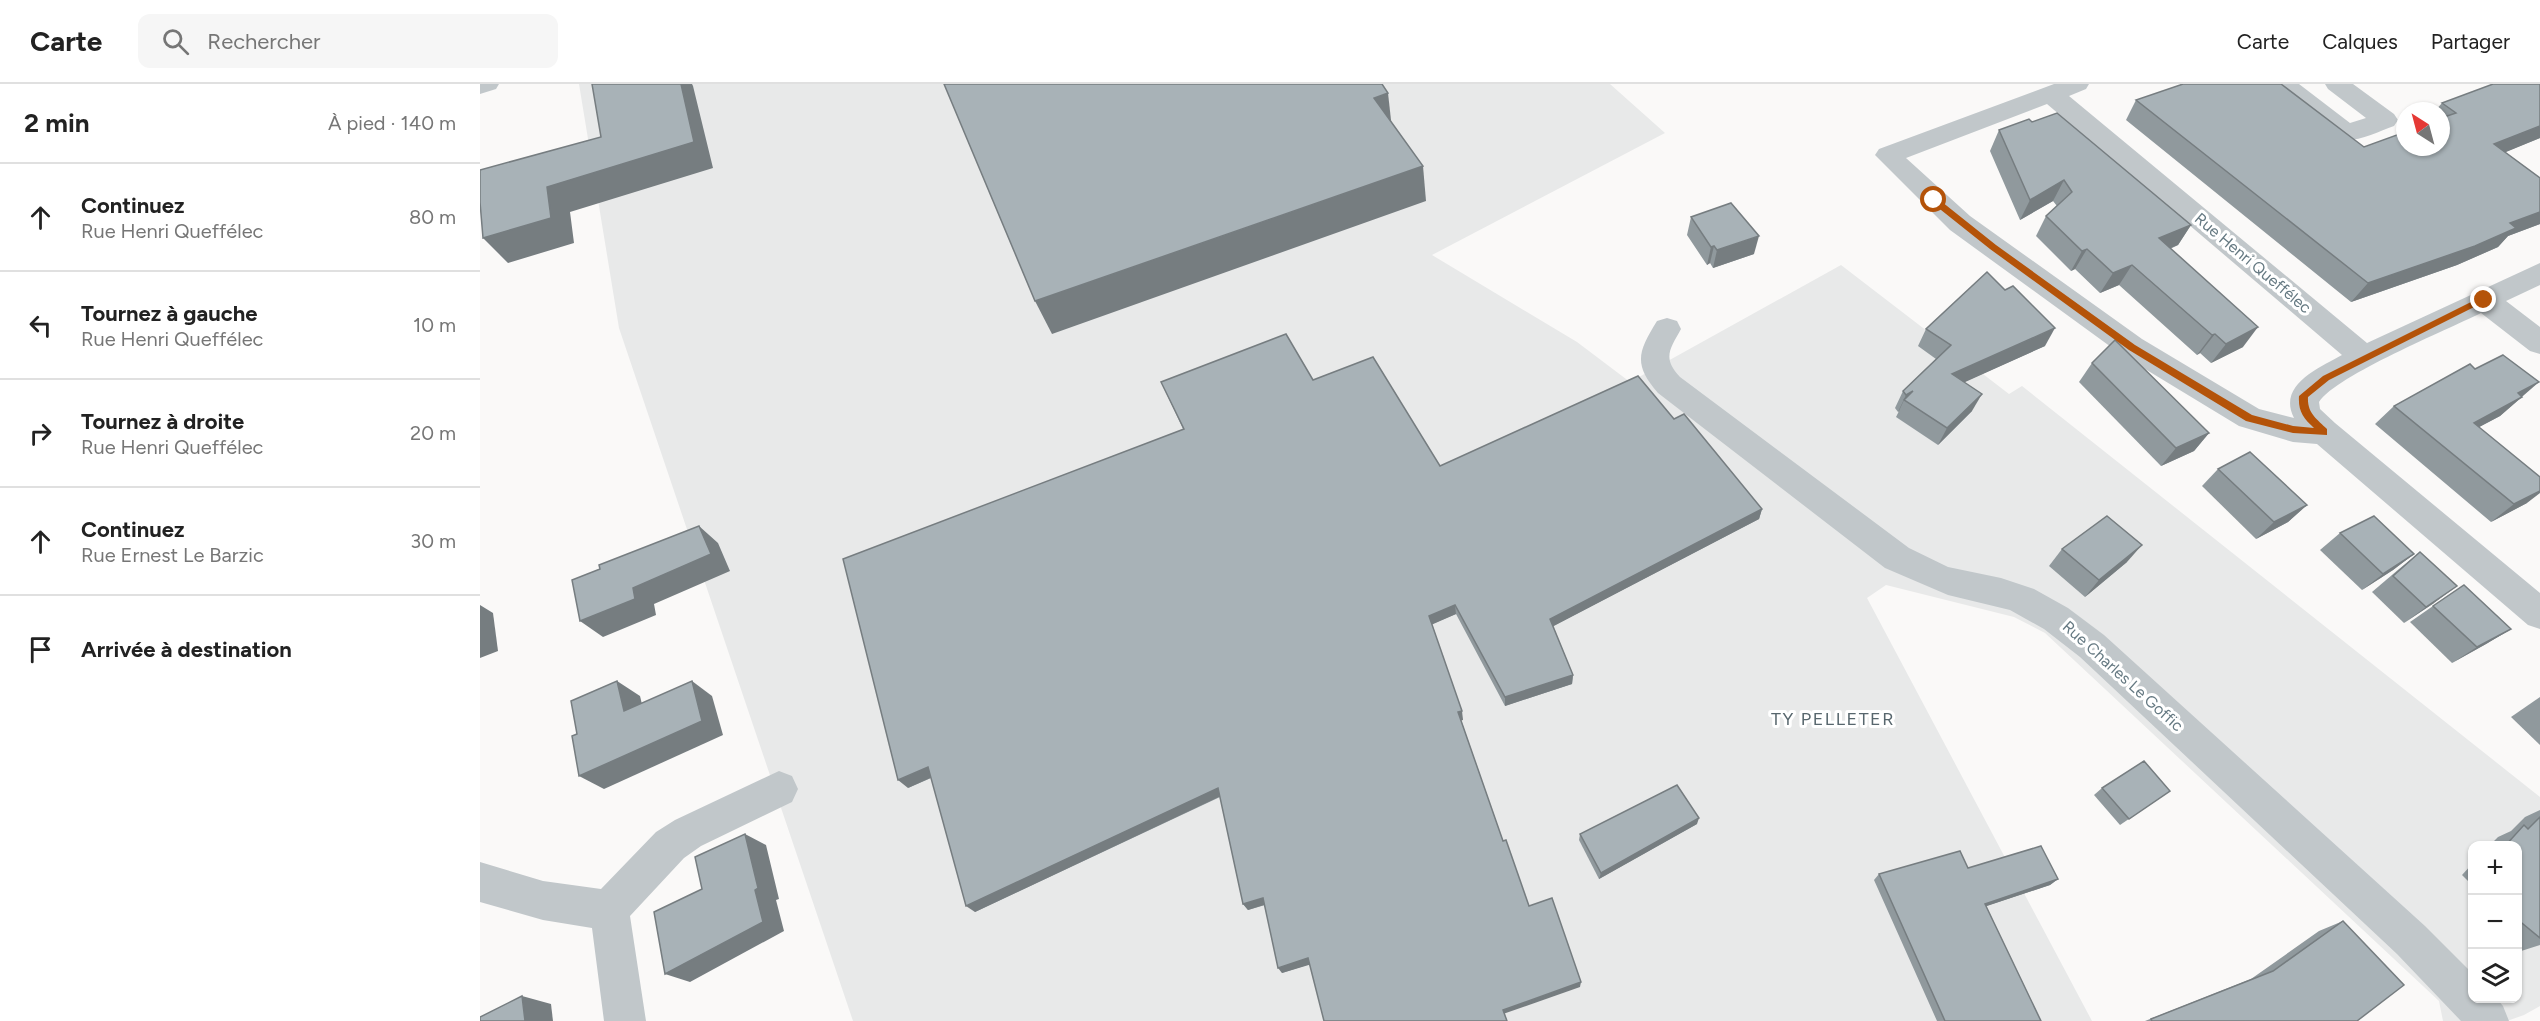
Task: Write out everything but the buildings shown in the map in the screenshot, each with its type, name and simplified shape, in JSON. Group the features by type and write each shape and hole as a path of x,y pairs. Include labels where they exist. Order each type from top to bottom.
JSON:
{"street":[{"path":"480,86 487,84"},
{"path":"2283,84 2346,133 2385,120 2337,84"},
{"name":"Rue Henri Queffélec","path":"2324,432 2293,430 2250,418 2132,347 1960,222 1888,155 2064,89 2364,357"},
{"path":"2540,273 2364,357 2326,378 2304,396 2303,406 2307,416 2324,432 2540,614"},
{"path":"2484,300 2540,342"},
{"name":"Rue Charles Le Goffic","path":"1667,329 1656,348 1653,360 1659,374 1669,385 1897,558 1920,571 1948,581 2008,594 2031,603 2092,646 2411,940 2459,987 2488,1021"},
{"path":"480,882 547,903 583,909 609,909 670,845 688,833 779,789"},
{"path":"609,909 625,1021"}],"shaded area":[{"path":"579,84 1610,84 1665,133 1432,255 1577,342 1630,382 1841,265 2009,394 2022,386 2540,797 2540,1006 2507,1021 2443,1021 2439,1001 2045,633 2014,617 1886,585 1867,598 2092,1021 853,1021 619,328"}],"district":[{"name":"TY PELLETER","path":"1833,719"}],"route":[{"path":"1934,200 1993,247 2132,347 2216,400 2250,418 2293,430 2324,432 2307,416 2303,406 2304,396 2326,378 2364,357 2484,300"}]}
